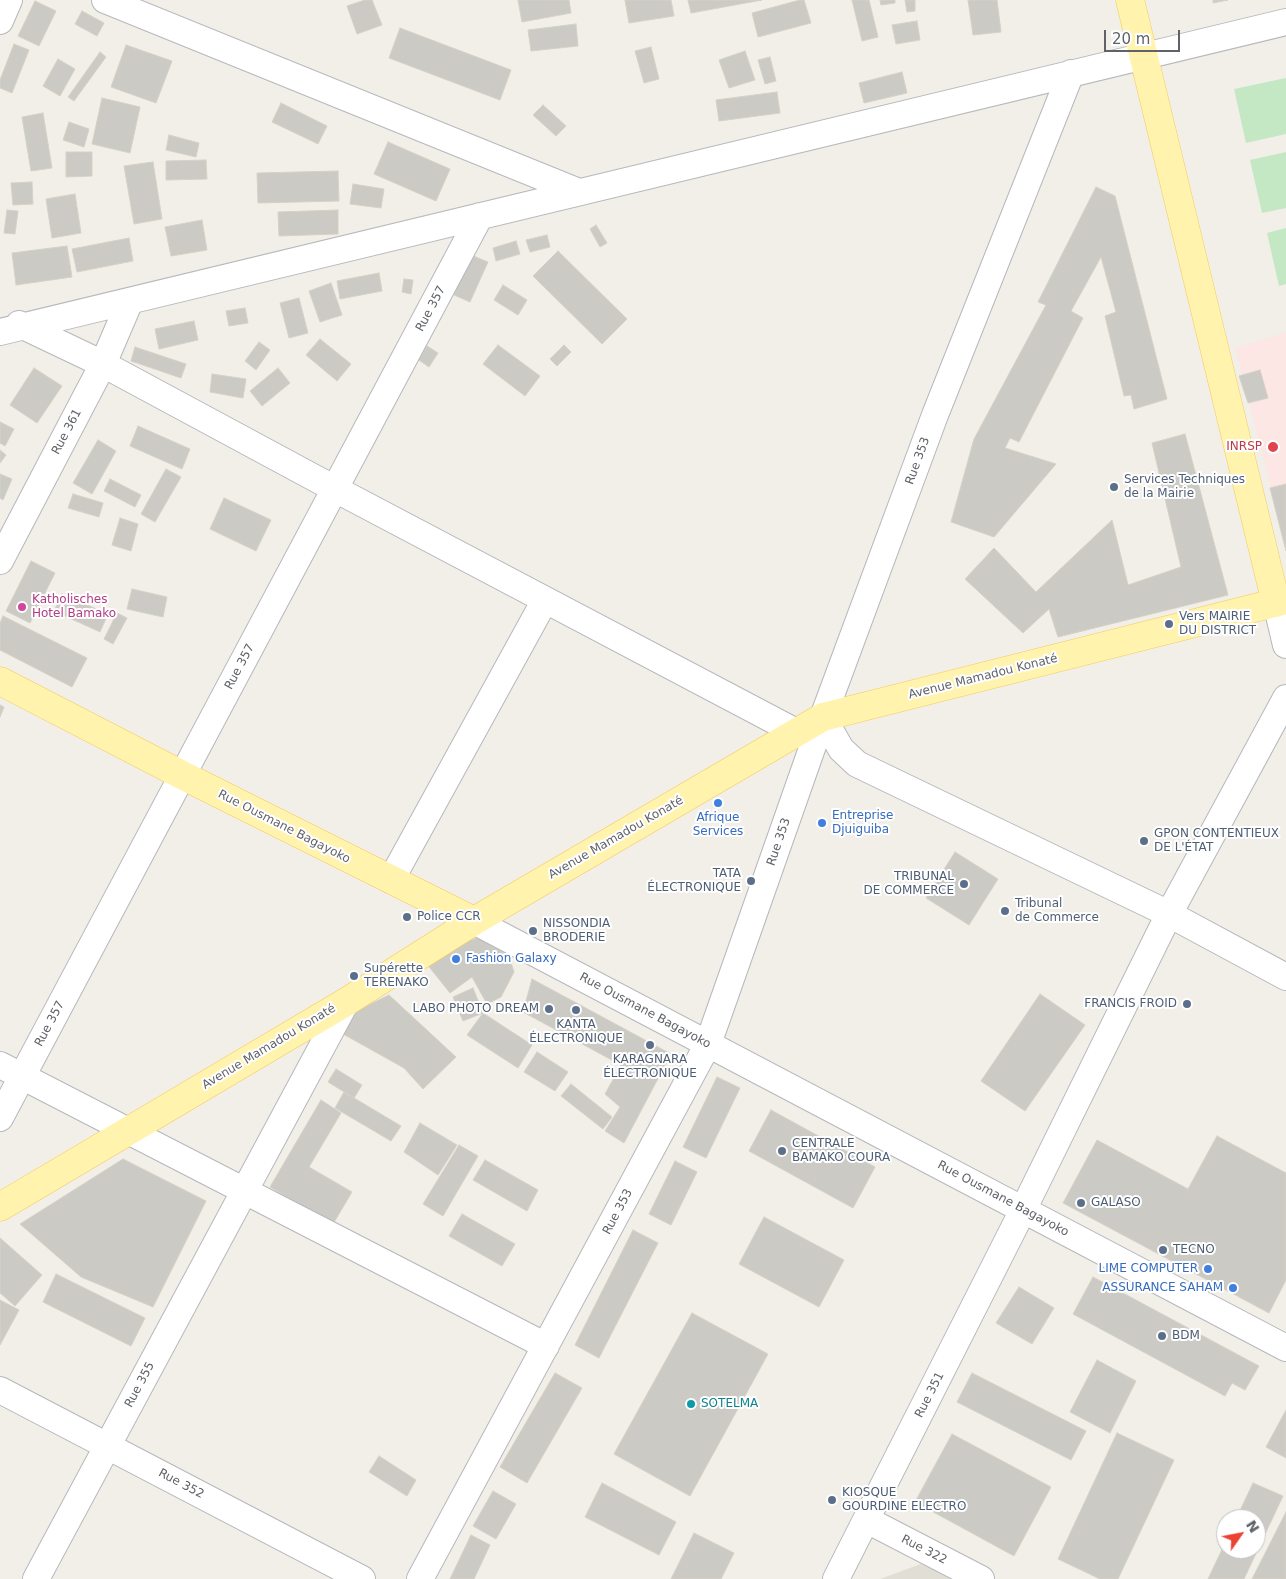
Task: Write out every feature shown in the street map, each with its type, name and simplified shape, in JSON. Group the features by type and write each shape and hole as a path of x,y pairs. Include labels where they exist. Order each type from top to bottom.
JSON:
{"main road":[{"path":"1130,0 1281,601"},
{"name":"Avenue Mamadou Konaté","path":"0,1207 346,1002 474,921 823,717 1281,601"},
{"name":"Rue Ousmane Bagayoko","path":"0,681 182,775 474,921"}],"street":[{"path":"0,21 9,0"},
{"path":"105,0 578,192"},
{"path":"12,329 1286,22"},
{"name":"Rue 353","path":"420,1579 708,1044 823,717 936,415 1071,73"},
{"name":"Rue 357","path":"0,1118 11,1071 182,775 480,216"},
{"name":"Rue 361","path":"0,561 103,364 130,301"},
{"path":"0,315 12,329 103,364 335,489 796,732"},
{"path":"391,880 545,600"},
{"path":"1281,601 1286,645"},
{"name":"Rue 351","path":"836,1579 1023,1210 1169,914 1286,698"},
{"path":"823,717 841,749 857,764 1169,914 1286,976"},
{"name":"Rue Ousmane Bagayoko","path":"474,921 1023,1210 1284,1341"},
{"name":"Rue 355","path":"36,1579 346,1002"},
{"path":"11,1071 546,1346"},
{"name":"Rue 352","path":"0,1390 362,1579"},
{"name":"Rue 322","path":"867,1520 981,1579"}],"shaded area":[{"name":"INRSP","path":"1286,332 1286,547 1235,348"},
{"path":"937,1558 973,1579 880,1579"}],"green space":[{"path":"1286,78 1286,134 1246,143 1234,89"},
{"path":"1286,152 1286,208 1262,213 1250,160"},
{"path":"1286,228 1286,284 1279,286 1267,233"}],"building":[{"path":"365,0 372,0 382,25 357,34 347,6"},
{"path":"518,0 569,0 571,13 522,22"},
{"path":"625,0 671,0 674,16 629,23"},
{"path":"688,0 762,0 691,13"},
{"path":"804,0 811,23 758,37 752,13"},
{"path":"852,0 869,0 878,37 862,41"},
{"path":"880,0 895,0 895,3 881,5"},
{"path":"905,0 915,0 915,11 907,12"},
{"path":"968,0 997,0 1001,32 973,35"},
{"path":"1213,0 1228,0 1213,3"},
{"path":"35,1 56,11 39,46 18,36"},
{"path":"82,11 104,23 97,36 75,24"},
{"path":"917,21 920,40 896,44 892,25"},
{"path":"576,24 578,46 531,51 528,30"},
{"path":"400,28 511,70 500,100 389,58"},
{"path":"14,44 29,50 12,93 0,88 0,80"},
{"path":"126,45 172,61 156,103 111,87"},
{"path":"651,47 659,79 644,83 635,51"},
{"path":"745,51 755,80 729,88 719,60"},
{"path":"100,52 106,57 74,101 68,97"},
{"path":"770,57 776,81 765,84 758,60"},
{"path":"58,59 75,69 60,96 43,86"},
{"path":"902,72 907,93 864,103 859,83"},
{"path":"777,92 780,113 719,121 716,100"},
{"path":"102,98 140,107 130,153 92,144"},
{"path":"281,103 327,126 318,144 272,122"},
{"path":"543,105 566,126 556,136 533,115"},
{"path":"43,113 52,168 31,171 22,117"},
{"path":"69,122 89,129 84,147 63,140"},
{"path":"169,135 199,143 196,157 166,150"},
{"path":"388,142 450,169 436,201 374,174"},
{"path":"66,152 92,152 92,176 66,177"},
{"path":"206,160 207,179 166,180 166,161"},
{"path":"153,162 162,219 134,224 124,166"},
{"path":"338,171 339,201 258,203 257,173"},
{"path":"32,182 33,204 13,205 11,183"},
{"path":"353,184 384,189 381,208 350,204"},
{"path":"1096,187 1115,196 1167,399 1134,409 1131,395 1124,396 1105,316 1116,312 1101,257 1071,311 1083,318 1019,442 1010,438 1005,448 1056,464 994,537 951,522 974,439 1046,305 1038,302"},
{"path":"75,194 81,233 52,238 46,199"},
{"path":"7,210 18,211 15,234 4,233"},
{"path":"338,210 338,234 279,236 278,212"},
{"path":"202,220 207,250 171,256 165,227"},
{"path":"596,225 607,243 600,247 590,229"},
{"path":"547,235 550,247 530,252 526,240"},
{"path":"129,238 133,261 77,272 72,249"},
{"path":"516,241 520,254 496,261 493,248"},
{"path":"67,246 72,277 16,285 12,253"},
{"path":"558,251 627,319 602,344 533,276"},
{"path":"471,255 488,262 470,302 454,295"},
{"path":"379,273 382,291 340,299 337,281"},
{"path":"404,279 413,280 411,294 402,292"},
{"path":"331,283 342,315 320,322 309,291"},
{"path":"503,285 527,300 518,315 494,300"},
{"path":"299,298 308,333 289,338 280,303"},
{"path":"245,308 248,323 229,326 226,311"},
{"path":"194,321 198,340 159,349 155,329"},
{"path":"320,339 351,364 337,381 306,355"},
{"path":"259,342 270,350 256,370 245,361"},
{"path":"498,345 540,376 525,396 483,364"},
{"path":"564,345 571,352 557,366 550,359"},
{"path":"427,346 438,353 429,367 419,360"},
{"path":"135,347 186,364 181,378 131,361"},
{"path":"34,368 62,386 37,423 10,405"},
{"path":"278,368 290,383 262,406 250,391"},
{"path":"1260,370 1268,398 1248,403 1239,376"},
{"path":"212,374 246,379 243,398 210,392"},
{"path":"0,422 14,429 5,446 0,443"},
{"path":"138,426 190,449 182,469 130,446"},
{"path":"1185,434 1228,595 1058,637 1049,609 1023,633 965,579 994,548 1036,592 1112,520 1128,585 1181,567 1152,443"},
{"path":"98,440 116,451 92,494 73,483"},
{"path":"0,450 6,455 0,463"},
{"path":"166,469 181,477 155,522 141,514"},
{"path":"0,474 12,479 3,500 0,498"},
{"path":"110,479 141,495 135,507 104,491"},
{"path":"1286,484 1286,551 1270,488"},
{"path":"73,494 103,503 99,517 68,508"},
{"path":"224,498 271,520 256,551 210,529"},
{"path":"120,518 138,524 131,551 112,545"},
{"path":"31,561 55,573 30,623 6,611"},
{"path":"132,589 167,597 163,617 127,609"},
{"path":"62,594 108,614 100,632 54,611"},
{"path":"117,613 127,618 113,644 104,639"},
{"path":"3,616 87,658 72,687 0,650 0,623"},
{"path":"0,705 4,707 0,717"},
{"path":"955,852 998,879 969,925 926,898"},
{"path":"478,938 509,956 514,972 501,997 487,1004 472,977 450,993 426,963 458,943"},
{"path":"532,979 671,1054 624,1143 605,1131 620,1107 605,1094 621,1065 523,1012"},
{"path":"473,988 483,1013 463,1021 453,997"},
{"path":"1040,994 1085,1025 1025,1111 981,1081"},
{"path":"389,995 456,1057 423,1089 404,1068 343,1034 358,1010"},
{"path":"483,1013 532,1045 518,1068 467,1035"},
{"path":"537,1052 568,1072 555,1091 524,1072"},
{"path":"336,1069 362,1085 354,1098 328,1082"},
{"path":"717,1077 740,1088 706,1158 683,1147"},
{"path":"571,1084 612,1117 603,1129 561,1096"},
{"path":"344,1092 401,1126 391,1141 335,1108"},
{"path":"321,1100 341,1113 309,1167 352,1192 333,1224 270,1187"},
{"path":"771,1110 875,1167 853,1208 749,1151"},
{"path":"420,1123 457,1145 438,1175 404,1152"},
{"path":"1217,1136 1286,1173 1286,1280 1269,1313 1063,1203 1097,1140 1188,1189"},
{"path":"459,1145 478,1156 443,1216 423,1204"},
{"path":"123,1159 206,1201 153,1307 81,1277 20,1224"},
{"path":"485,1160 538,1190 527,1211 473,1180"},
{"path":"675,1161 697,1172 671,1225 649,1214"},
{"path":"462,1214 515,1244 502,1266 449,1236"},
{"path":"764,1217 844,1260 819,1307 739,1264"},
{"path":"633,1230 658,1243 599,1358 575,1345"},
{"path":"0,1238 42,1275 15,1306 0,1293"},
{"path":"56,1274 145,1318 131,1346 43,1302"},
{"path":"1093,1277 1259,1366 1245,1390 1232,1383 1225,1396 1073,1314"},
{"path":"1019,1287 1054,1308 1032,1344 996,1323"},
{"path":"0,1300 19,1310 0,1345"},
{"name":"SOTELMA","path":"692,1313 768,1354 690,1496 614,1454"},
{"path":"1097,1360 1136,1381 1110,1433 1070,1412"},
{"path":"555,1373 582,1388 527,1483 500,1467"},
{"path":"972,1373 1086,1431 1071,1460 957,1402"},
{"path":"1286,1410 1286,1458 1266,1447"},
{"path":"1117,1433 1174,1460 1118,1579 1100,1579 1058,1559"},
{"path":"952,1434 1051,1487 1014,1556 915,1502"},
{"path":"379,1456 416,1480 407,1496 369,1472"},
{"path":"602,1483 676,1522 659,1555 585,1517"},
{"path":"1253,1483 1283,1496 1266,1532 1266,1509 1241,1509"},
{"path":"493,1491 516,1504 496,1539 473,1526"},
{"path":"1286,1512 1286,1579 1252,1579 1262,1559 1266,1559 1266,1551"},
{"path":"694,1533 734,1553 721,1579 671,1579"},
{"path":"471,1535 490,1545 474,1579 450,1579"},
{"path":"1217,1559 1253,1559 1244,1579 1208,1579"}],"place":[{"name":"INRSP","path":"1273,447"},
{"name":"Services Techniques de la Mairie","path":"1114,487"},
{"name":"Katholisches Hotel Bamako","path":"22,607"},
{"name":"Vers MAIRIE DU DISTRICT","path":"1169,624"},
{"name":"Afrique Services","path":"718,803"},
{"name":"Entreprise Djuiguiba","path":"822,823"},
{"name":"GPON CONTENTIEUX DE L'ÉTAT","path":"1144,841"},
{"name":"TATA ÉLECTRONIQUE","path":"751,881"},
{"name":"TRIBUNAL DE COMMERCE","path":"964,884"},
{"name":"Tribunal de Commerce","path":"1005,911"},
{"name":"Police CCR","path":"407,917"},
{"name":"NISSONDIA BRODERIE","path":"533,931"},
{"name":"Fashion Galaxy","path":"456,959"},
{"name":"Supérette TERENAKO","path":"354,976"},
{"name":"FRANCIS FROID","path":"1187,1004"},
{"name":"LABO PHOTO DREAM","path":"549,1009"},
{"name":"KANTA ÉLECTRONIQUE","path":"576,1010"},
{"name":"KARAGNARA ÉLECTRONIQUE","path":"650,1045"},
{"name":"CENTRALE BAMAKO COURA","path":"782,1151"},
{"name":"GALASO","path":"1081,1203"},
{"name":"TECNO","path":"1163,1250"},
{"name":"LIME COMPUTER","path":"1208,1269"},
{"name":"ASSURANCE SAHAM","path":"1233,1288"},
{"name":"BDM","path":"1162,1336"},
{"name":"SOTELMA","path":"691,1404"},
{"name":"KIOSQUE GOURDINE ELECTRO","path":"832,1500"}]}
